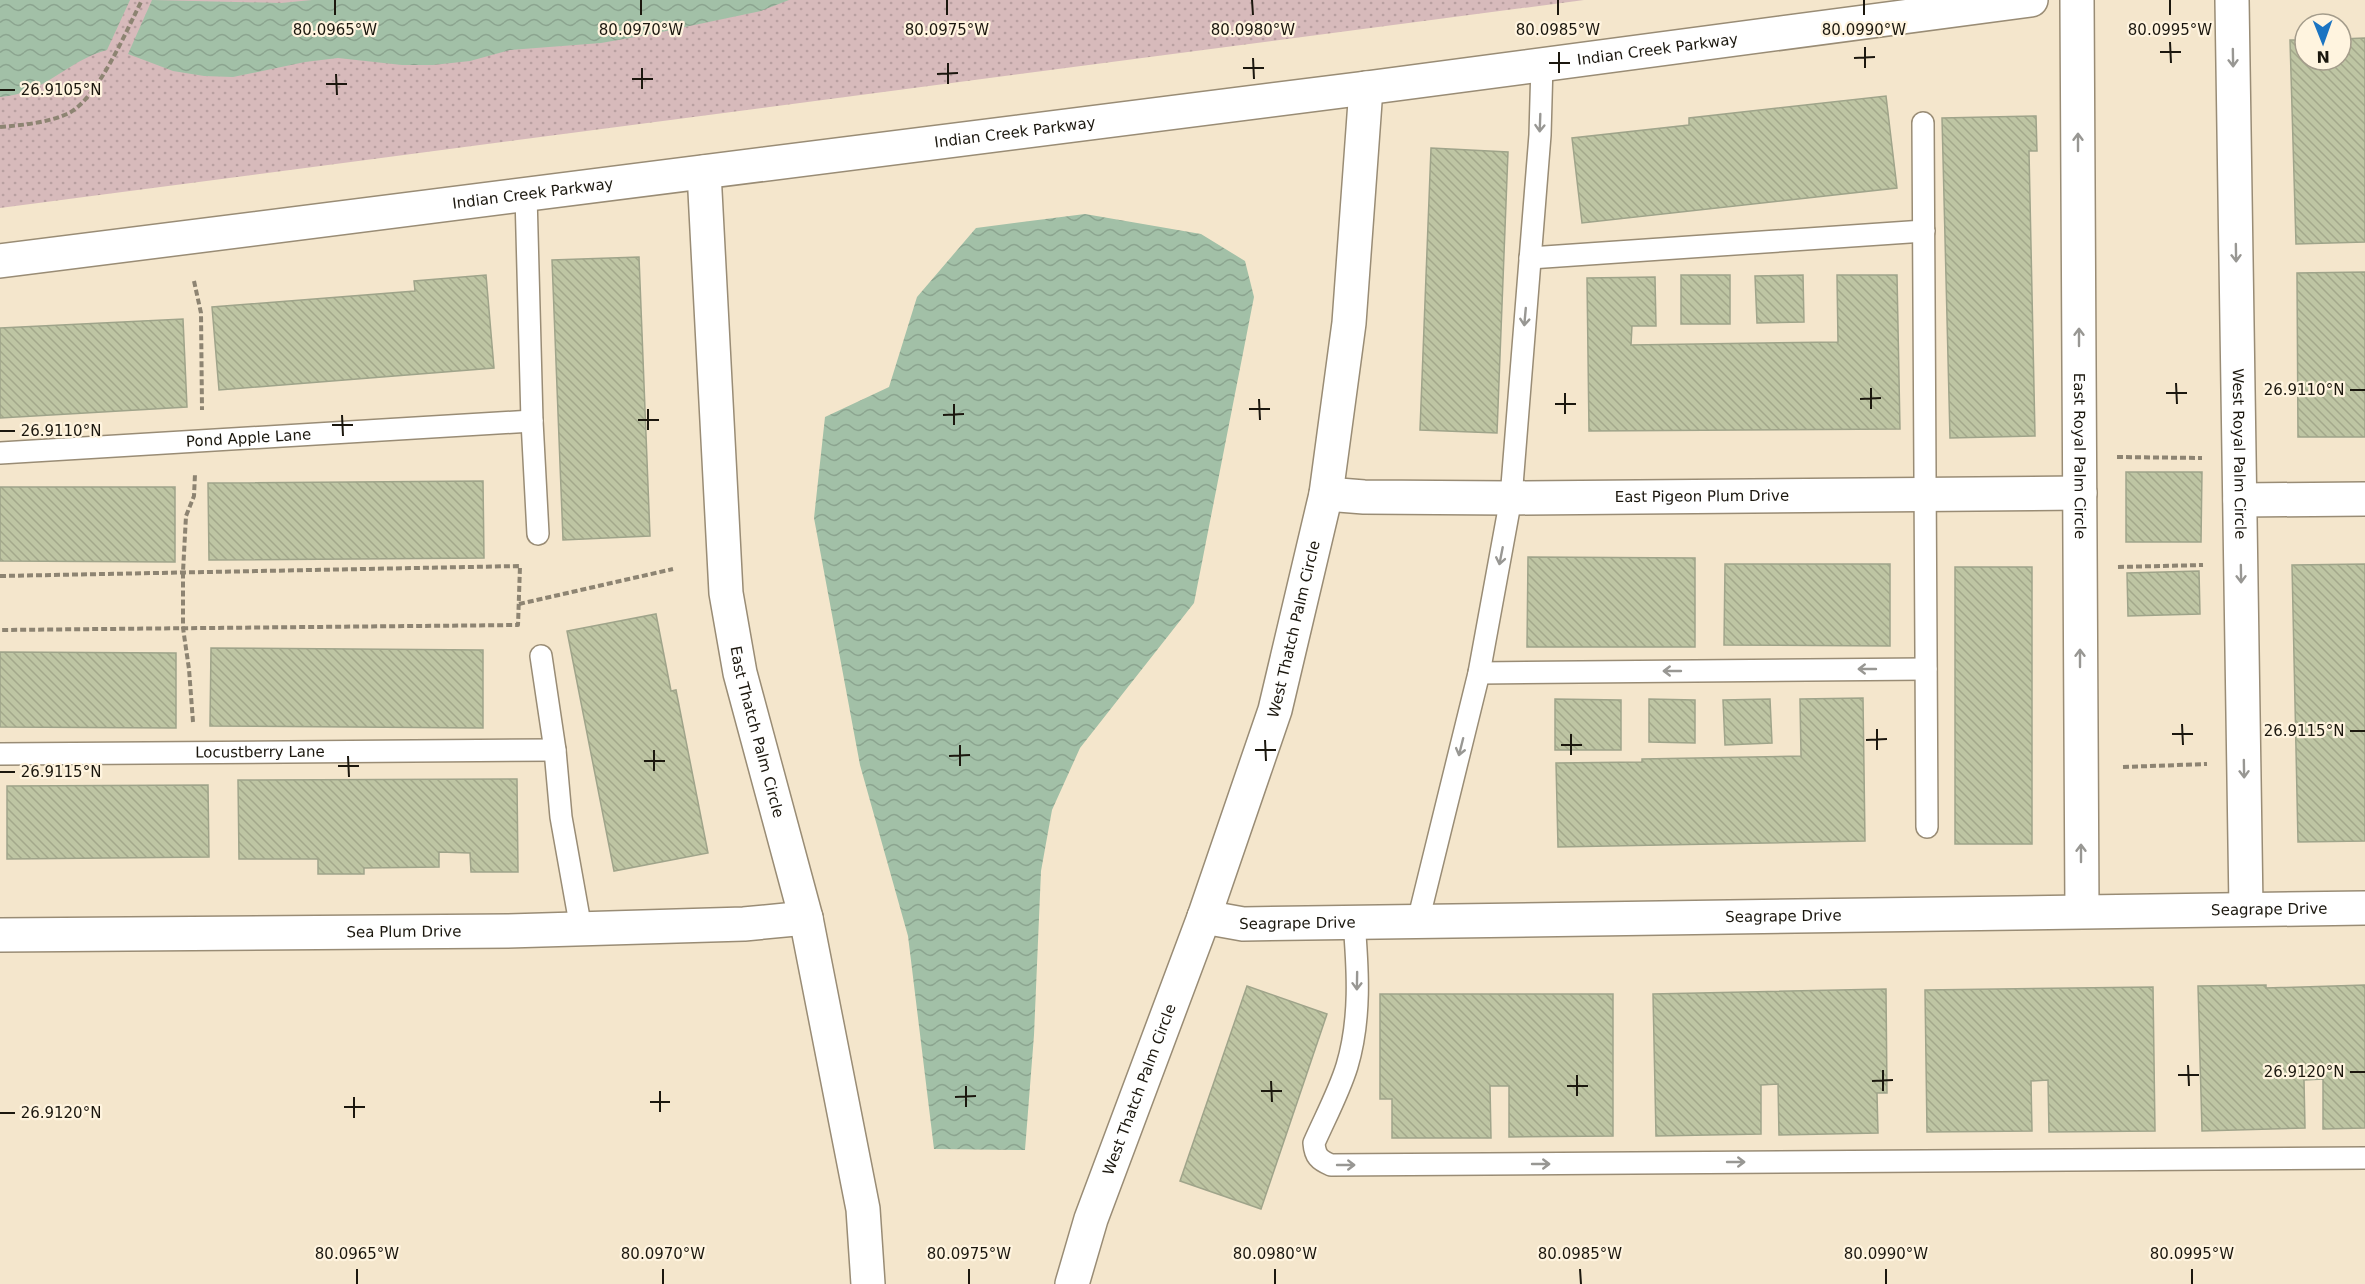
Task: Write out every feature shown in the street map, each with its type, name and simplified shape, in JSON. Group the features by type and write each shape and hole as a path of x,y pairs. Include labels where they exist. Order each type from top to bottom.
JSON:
{"street":[{"name":"Indian Creek Parkway","path":"0,261 1366,88 2031,0"},
{"name":"East Royal Palm Circle","path":"2077,0 2082,911"},
{"name":"West Royal Palm Circle","path":"2232,0 2246,908"},
{"name":"West Thatch Palm Circle","path":"1072,1284 1091,1219 1204,917 1275,710 1326,494 1348,323 1366,88"},
{"name":"East Thatch Palm Circle","path":"704,172 726,593 740,673 806,918 863,1209 868,1284"},
{"name":"East Pigeon Plum Drive","path":"1326,494 1364,497 1511,498 2080,493"},
{"path":"2240,500 2365,499"},
{"name":"Seagrape Drive","path":"1204,917 1243,924 2365,908"},
{"name":"Sea Plum Drive","path":"0,934 581,929 744,924 806,918"}],"lane":[{"path":"1418,921 1479,673 1511,498 1540,135 1542,64"},
{"path":"1923,123 1927,827"},
{"path":"525,195 538,534"},
{"path":"1530,258 1924,231"},
{"name":"Pond Apple Lane","path":"0,453 532,421"},
{"path":"541,656 555,750 561,817 581,929"},
{"path":"1479,673 1926,669"},
{"name":"Locustberry Lane","path":"0,754 555,750"},
{"path":"1354,922 1357,966 1356,1023 1347,1066 1314,1143 1315,1154 1320,1161 1331,1165 2365,1158"}],"path":[{"path":"0,127 30,125 70,113 99,84 142,0"},
{"path":"194,281 201,313 202,417"},
{"path":"2115,457 2209,458"},
{"path":"194,726 183,628 183,572 186,516 194,496 196,468"},
{"path":"2118,567 2210,564"},
{"path":"0,576 520,566 518,625 0,630"},
{"path":"519,604 673,569"},
{"path":"2123,767 2211,764"}],"shaded area":[{"path":"0,0 1584,0 0,208"}],"water":[{"path":"0,0 130,0 107,50 92,55 30,90 0,97"},
{"path":"152,0 281,3 312,0 789,0 761,11 601,43 510,50 470,61 433,65 402,65 338,58 305,62 233,77 204,76 173,71 128,54"},
{"path":"1085,214 1201,234 1245,261 1254,297 1194,603 1080,748 1052,810 1041,871 1034,1035 1025,1150 934,1149 908,936 860,765 814,518 825,417 889,387 917,297 976,228"}],"building":[{"path":"2353,38 2365,38 2365,242 2296,244 2290,40 2293,40 2293,72 2353,72"},
{"path":"1886,96 1897,188 1582,223 1572,138 1689,125 1689,118"},
{"path":"2036,116 2037,151 2029,151 2035,436 1950,438 1942,118"},
{"path":"1431,148 1508,152 1497,433 1420,430"},
{"path":"639,257 650,536 563,540 552,260"},
{"path":"2365,272 2365,437 2298,437 2297,273"},
{"path":"486,275 494,368 219,390 212,307 415,291 414,281"},
{"path":"1681,275 1730,275 1730,324 1681,324"},
{"path":"1803,275 1804,322 1757,323 1755,276"},
{"path":"1837,275 1897,275 1900,429 1589,431 1587,278 1655,277 1656,326 1632,326 1631,345 1838,342"},
{"path":"183,319 187,407 0,418 0,328"},
{"path":"2126,472 2202,472 2201,542 2126,542"},
{"path":"483,481 484,558 209,560 208,483"},
{"path":"0,487 175,487 175,562 0,561"},
{"path":"1528,557 1695,558 1695,647 1527,647"},
{"path":"1725,564 1890,564 1890,646 1724,645"},
{"path":"2365,564 2365,841 2298,842 2292,565"},
{"path":"1955,567 2032,567 2032,844 1955,844"},
{"path":"2199,571 2200,614 2128,616 2127,573"},
{"path":"656,614 671,691 676,690 708,853 614,871 567,631"},
{"path":"211,648 483,650 483,728 210,726"},
{"path":"0,652 176,653 176,728 0,727"},
{"path":"1863,698 1865,841 1558,847 1556,763 1801,756 1800,699"},
{"path":"1555,699 1621,700 1621,750 1555,750"},
{"path":"1649,699 1695,700 1695,743 1649,742"},
{"path":"1770,699 1772,743 1725,745 1723,700"},
{"path":"517,779 518,872 471,872 470,853 439,852 439,867 364,868 364,874 318,874 318,859 239,859 238,780"},
{"path":"208,785 209,857 7,859 7,786"},
{"path":"2266,985 2266,988 2365,985 2365,1128 2323,1129 2323,1079 2304,1080 2305,1128 2202,1131 2198,986"},
{"path":"1247,986 1327,1014 1261,1209 1180,1181"},
{"path":"2153,987 2155,1131 2049,1132 2048,1080 2031,1081 2032,1131 1927,1132 1925,990"},
{"path":"1886,989 1887,1093 1877,1093 1878,1133 1779,1135 1778,1084 1761,1085 1761,1134 1656,1136 1653,994"},
{"path":"1380,994 1613,994 1613,1136 1509,1137 1509,1086 1490,1086 1491,1138 1392,1138 1392,1099 1380,1099"}]}
